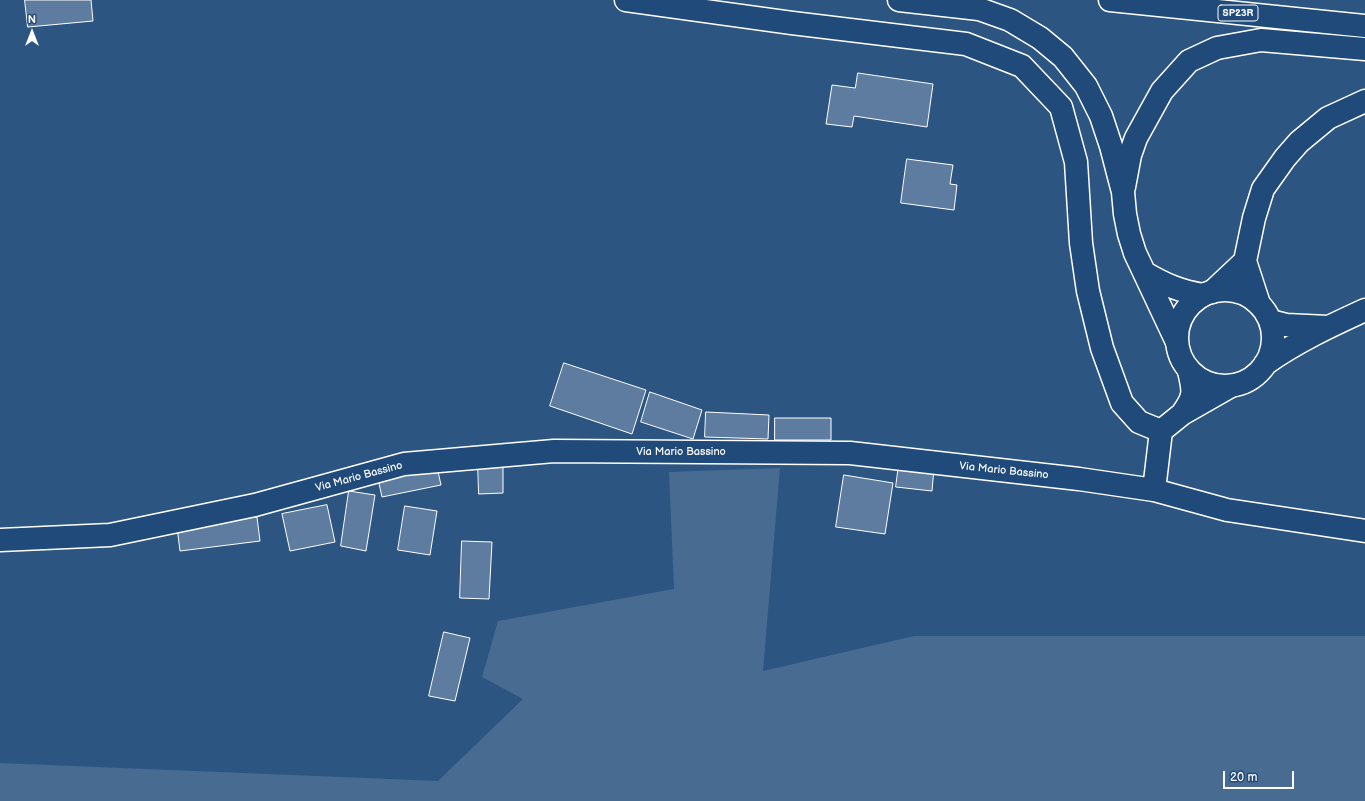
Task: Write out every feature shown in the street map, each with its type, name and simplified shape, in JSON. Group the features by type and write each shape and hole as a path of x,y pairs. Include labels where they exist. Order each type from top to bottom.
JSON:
{"street":[{"path":"626,0 792,23 966,44 1022,66 1061,107 1076,162 1081,243 1088,291 1102,348 1122,403 1139,422 1161,431"},
{"path":"899,0 979,9 1010,20 1040,38 1063,57 1086,86 1101,116 1111,146 1123,192 1129,234 1136,253 1176,340 1182,362 1198,379 1208,384 1232,386"},
{"name":"SP23R","path":"1110,0 1365,26"},
{"path":"1123,192 1130,155 1136,138 1162,91 1189,61 1217,48 1261,40 1365,49"},
{"path":"1154,490 1161,431 1182,414 1232,386 1243,383 1253,377 1262,370 1271,351 1273,340 1272,331 1246,261 1254,218 1263,189 1285,158 1299,142 1328,118 1365,101"},
{"path":"1176,340 1177,328 1187,307 1195,300 1208,293 1246,261"},
{"path":"1145,273 1164,284 1182,291 1208,293 1222,290 1242,293 1264,312 1286,325 1328,327"},
{"path":"1265,364 1280,353 1328,327 1365,310"},
{"path":"1182,414 1192,398 1193,388 1189,371"},
{"name":"Via Mario Bassino","path":"0,540 110,535 255,505 404,464 554,451 850,453 1079,479 1154,490 1227,510 1365,531"}],"shaded area":[{"path":"780,468 763,671 914,636 1365,636 1365,801 0,801 0,763 438,781 523,699 482,677 498,621 674,589 669,472"}],"building":[{"path":"25,0 91,0 93,21 28,27"},
{"path":"858,73 933,84 927,127 854,116 852,127 826,124 832,85 855,88"},
{"path":"907,159 953,165 950,184 957,185 954,210 901,203"},
{"path":"564,363 646,390 632,434 550,406"},
{"path":"650,392 702,410 693,439 641,422"},
{"path":"706,412 769,415 768,439 705,437"},
{"path":"775,418 831,418 831,440 775,440"},
{"path":"478,464 503,464 503,493 479,494"},
{"path":"899,464 934,468 932,491 896,487"},
{"path":"437,467 441,485 382,497 378,479"},
{"path":"844,475 893,483 885,534 836,527"},
{"path":"349,491 375,495 366,551 341,546"},
{"path":"327,505 335,542 290,551 282,514"},
{"path":"405,506 437,511 430,555 398,550"},
{"path":"257,517 260,541 180,551 177,527"},
{"path":"462,541 492,542 489,599 460,598"},
{"path":"444,632 470,638 455,701 429,696"}]}
